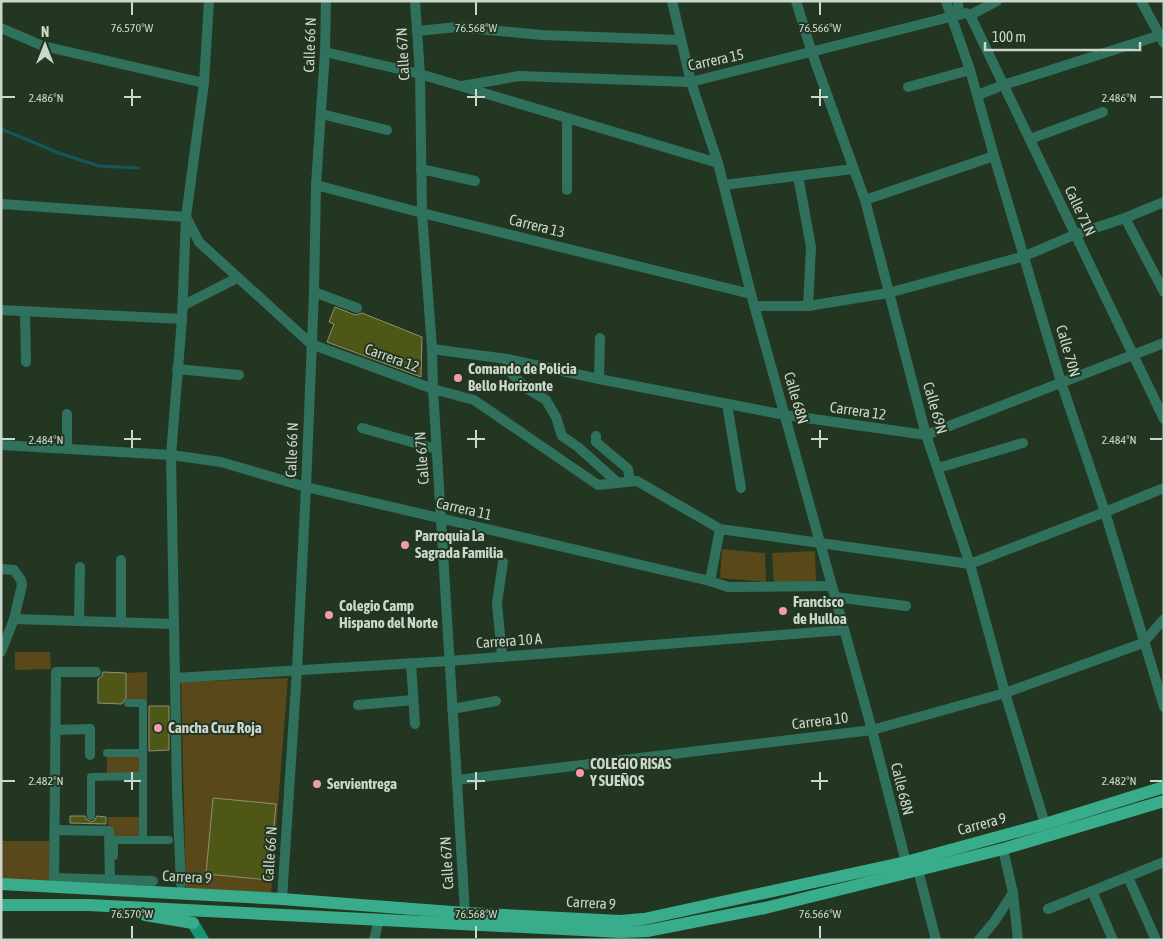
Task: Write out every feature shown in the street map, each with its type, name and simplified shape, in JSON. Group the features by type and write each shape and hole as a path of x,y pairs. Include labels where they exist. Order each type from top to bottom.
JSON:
{"main road":[{"name":"Carrera 9","path":"1,884 54,882 465,914 620,921 644,919 906,862 1045,824 1164,787"},
{"name":"Carrera 9","path":"1,905 88,905 622,932 647,931 765,908 1003,849 1164,801"},
{"path":"88,905 192,921 203,940"}],"street":[{"path":"181,884 177,801 171,455 182,319 186,217 204,83 209,1"},
{"name":"Calle 66 N","path":"282,899 297,670 306,487 314,292 316,185 325,52 326,1"},
{"name":"Calle 67N","path":"415,1 420,74 422,213 432,349 436,449 465,914"},
{"name":"Calle 68N","path":"672,1 691,82 718,163 754,306 872,730 906,862"},
{"name":"Calle 69N","path":"796,1 812,53 865,200 926,435 970,564 1005,693 1045,824"},
{"name":"Calle 70N","path":"946,1 960,16 970,70 994,156 1061,382 1105,512 1143,643 1164,707"},
{"path":"958,1 960,16"},
{"name":"Carrera 15","path":"462,86 519,76 691,82 960,16 997,1"},
{"path":"978,95 1004,85 1162,38 1141,1"},
{"name":"Calle 71N","path":"960,16 1004,85 1074,235 1164,419"},
{"path":"417,31 457,27 542,35 681,40"},
{"path":"1,28 44,46 204,83"},
{"path":"325,52 420,74 718,163"},
{"path":"908,87 970,70"},
{"path":"1030,139 1103,112"},
{"path":"321,114 387,130"},
{"path":"567,118 567,190"},
{"path":"865,200 994,156"},
{"path":"421,169 475,181"},
{"path":"724,185 854,169"},
{"path":"798,176 811,247 808,306"},
{"name":"Carrera 13","path":"316,185 751,294"},
{"path":"754,306 808,306 888,294 1025,256 1074,235 1125,218 1164,202"},
{"path":"1,204 186,217"},
{"name":"Carrera 12","path":"186,217 199,242 311,344 433,390 474,400 598,485 637,481 720,529 820,542"},
{"path":"1125,218 1164,292"},
{"path":"182,306 237,278"},
{"path":"314,292 356,308"},
{"path":"1,310 182,319"},
{"path":"25,312 26,362"},
{"path":"599,379 600,338"},
{"name":"Carrera 12","path":"432,349 507,358 599,379 785,415 926,435 1164,342"},
{"path":"507,358 510,372 526,388 546,400 549,404 556,417 562,436 578,447 617,482"},
{"path":"178,369 239,375"},
{"path":"727,404 741,488"},
{"path":"67,414 67,449"},
{"path":"362,428 436,449"},
{"path":"596,436 596,442 628,469 630,481"},
{"path":"938,468 1023,443"},
{"name":"Carrera 11","path":"1,445 171,455 221,462 306,487 441,520 710,581 728,588 832,586"},
{"path":"820,542 970,564 1164,488"},
{"path":"710,581 720,529"},
{"path":"121,560 121,622"},
{"path":"502,657 497,603 503,562"},
{"path":"79,621 80,567"},
{"path":"1,569 14,570 22,585 14,619 1,652"},
{"path":"835,597 906,606"},
{"path":"14,619 174,624"},
{"name":"Carrera 10","path":"457,780 872,730 1005,693 1143,643 1164,619"},
{"name":"Carrera 10 A","path":"175,678 450,661 844,630"},
{"path":"411,663 415,724"},
{"path":"96,672 56,672 54,882 112,879 153,882"},
{"path":"358,704 413,700"},
{"path":"452,709 496,701"},
{"path":"128,704 143,704 143,840"},
{"path":"56,730 90,729 90,755"},
{"path":"107,753 143,753"},
{"path":"91,816 91,777 143,776"},
{"path":"55,830 143,840 169,840"},
{"path":"112,835 112,879"},
{"path":"1003,849 1013,893 1018,940"},
{"path":"1048,909 1164,862"},
{"path":"918,870 936,940"},
{"path":"1128,876 1156,940"},
{"path":"1092,891 1113,940"},
{"path":"979,940 994,922 1013,893"},
{"path":"374,940 379,920"}],"shaded area":[{"path":"722,549 765,553 766,582 720,578"},
{"path":"815,551 816,582 774,585 772,553"},
{"path":"15,652 50,652 51,669 15,670"},
{"path":"147,672 147,702 126,702 126,673"},
{"path":"288,678 271,895 186,889 181,682"},
{"path":"107,754 142,754 142,775 107,775"},
{"path":"108,817 141,817 141,838 108,838"},
{"path":"1,841 52,841 52,883 1,880"}],"building":[{"path":"335,307 355,315 362,313 422,337 421,377 327,342 334,324 329,322"},
{"path":"103,672 126,673 126,698 122,704 98,703 98,679 102,676"},
{"name":"Cancha Cruz Roja","path":"149,706 169,706 169,750 149,751"},
{"path":"213,798 276,804 269,880 206,874"},
{"path":"70,816 85,816 91,822 97,816 106,817 106,824 70,823"}],"waterway":[{"path":"1,129 59,153 99,166 138,168"}],"place":[{"name":"Comando de Policia Bello Horizonte","path":"458,378"},
{"name":"Parroquia La Sagrada Familia","path":"405,545"},
{"name":"Francisco de Hulloa","path":"783,611"},
{"name":"Colegio Camp Hispano del Norte","path":"329,615"},
{"name":"Cancha Cruz Roja","path":"158,728"},
{"name":"COLEGIO RISAS Y SUEÑOS","path":"580,773"},
{"name":"Servientrega","path":"317,784"}]}
